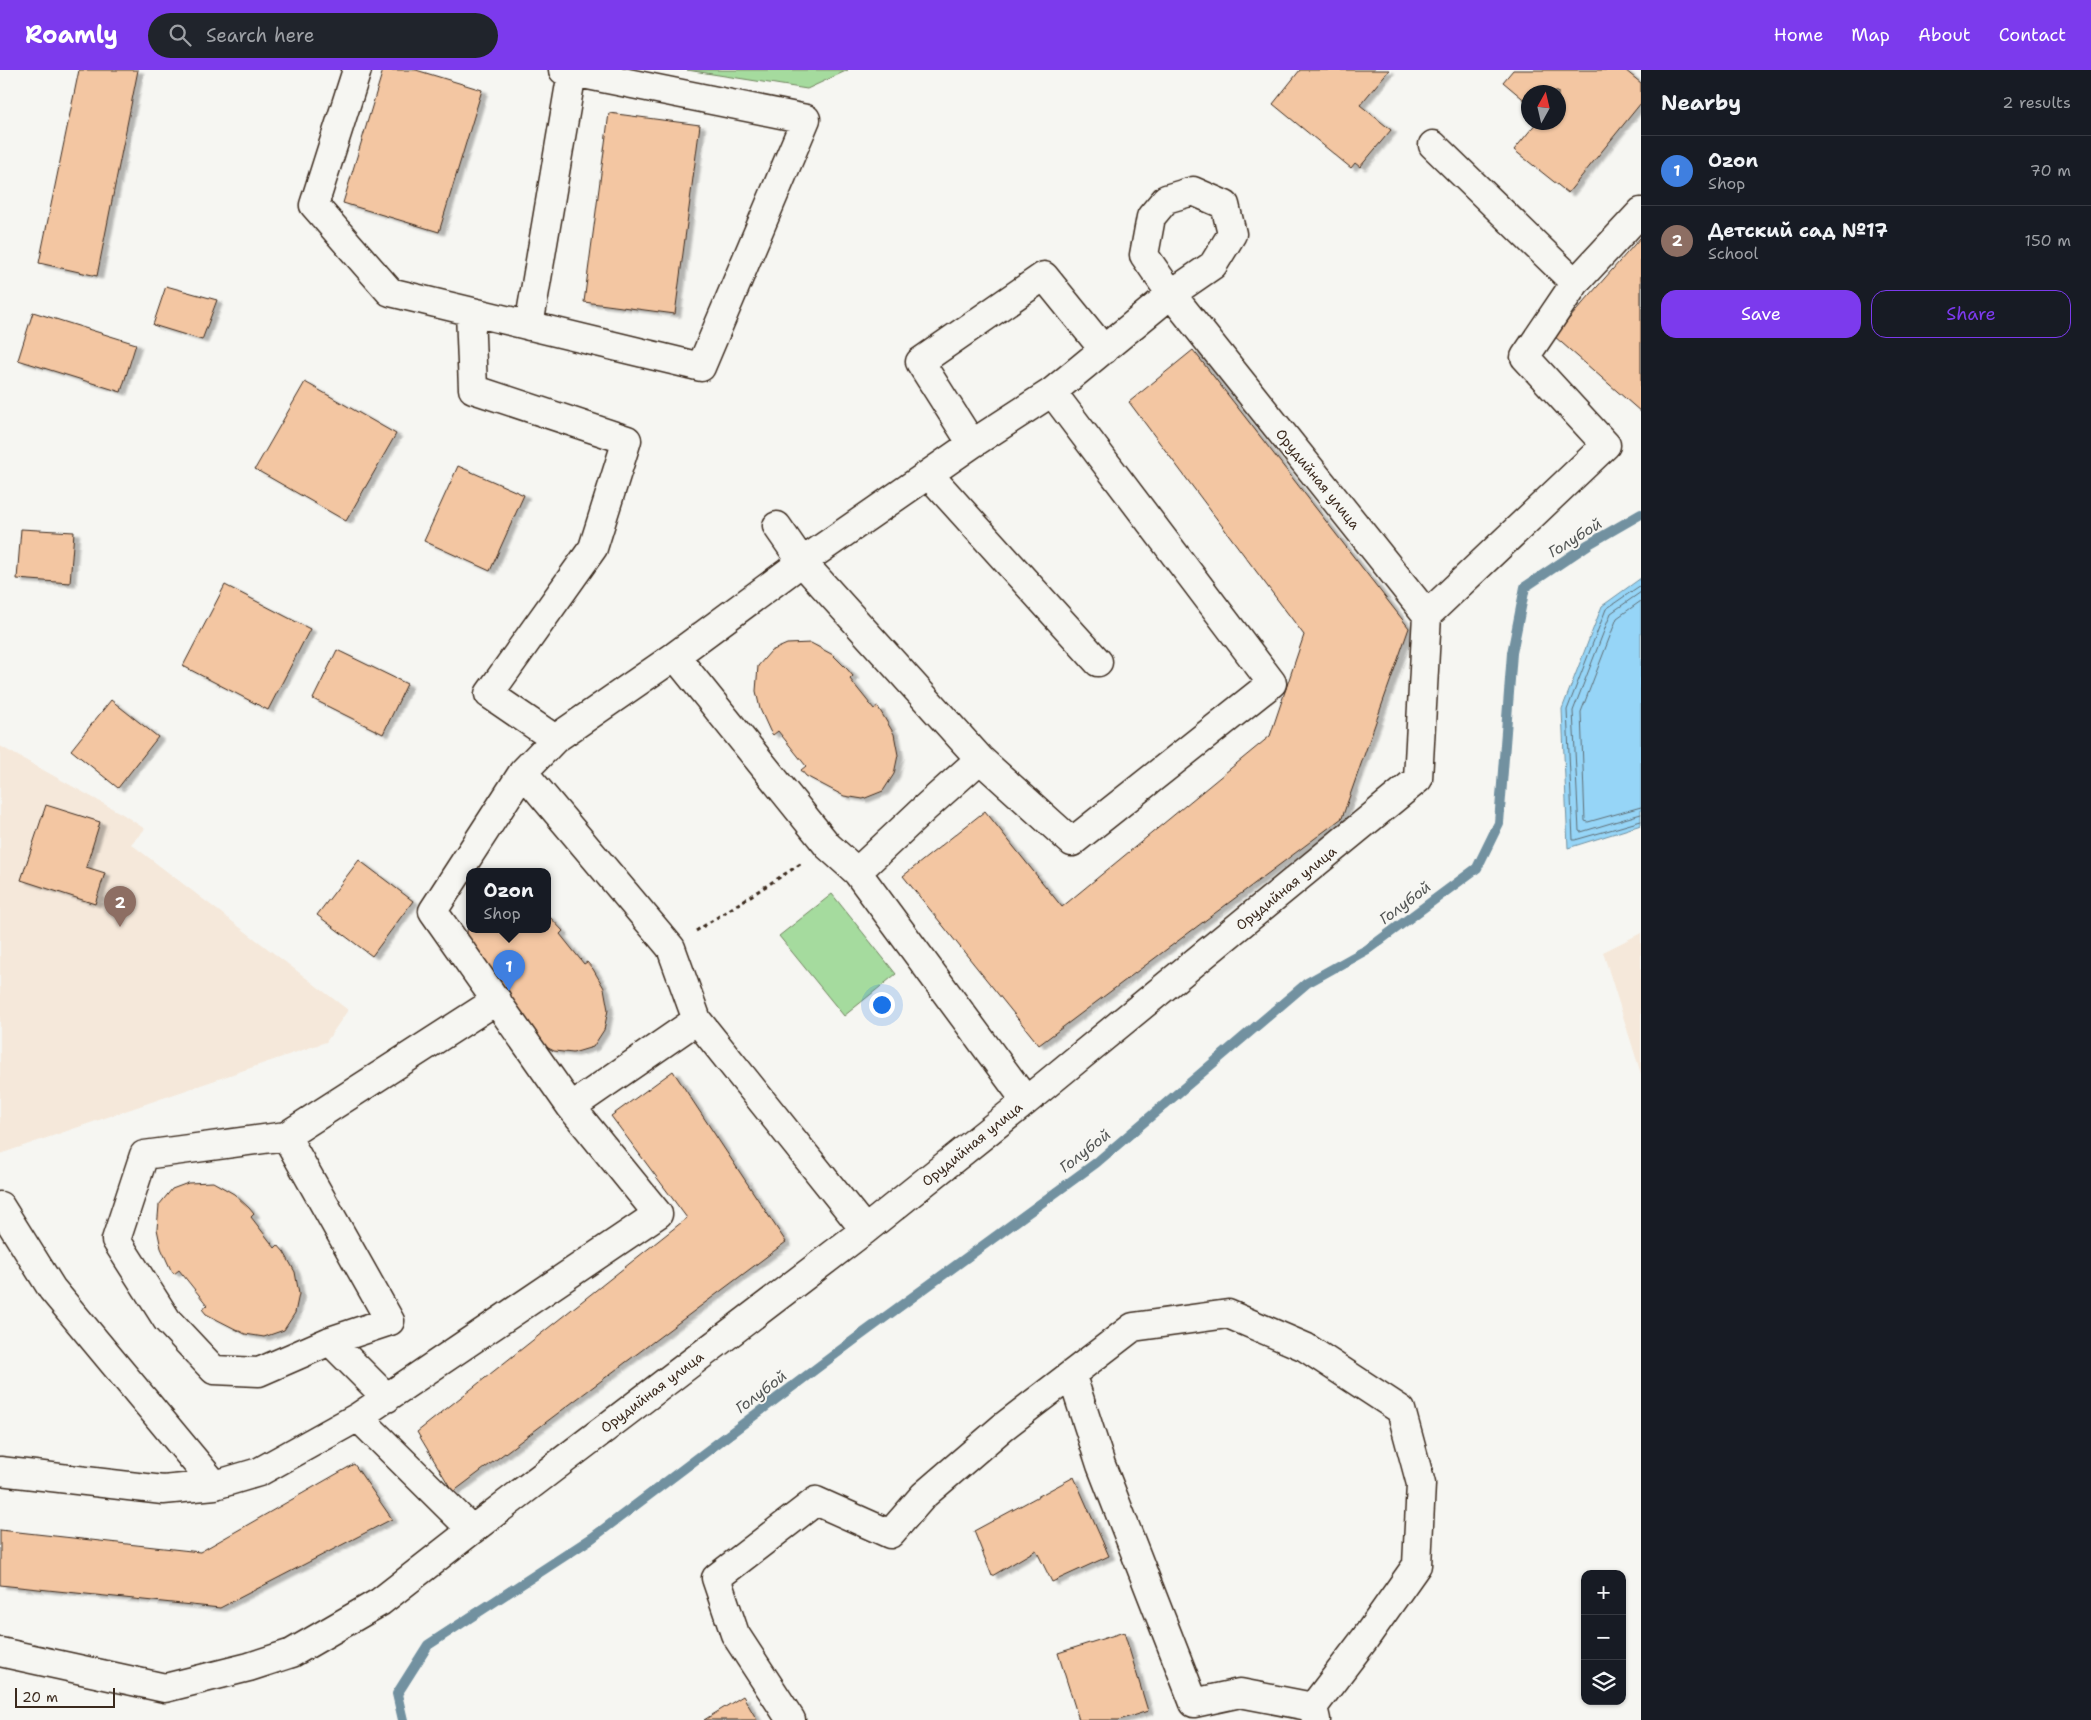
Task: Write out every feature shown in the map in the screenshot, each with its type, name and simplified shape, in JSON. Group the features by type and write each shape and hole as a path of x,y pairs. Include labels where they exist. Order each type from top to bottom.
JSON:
{"street":[{"path":"357,70 314,205 390,292 470,312 529,326 702,367 806,119 567,71 529,326"},
{"path":"1434,145 1575,283"},
{"path":"1427,615 1606,445 1525,357 1575,283 1641,212"},
{"path":"0,1471 163,1490 215,1484 259,1472 358,1417 658,1214 571,1107 433,911 523,772 555,739 675,656 802,562 930,476 972,444 1052,392 1104,350 1044,276 920,362 972,444"},
{"name":"Орудийная улица","path":"0,1652 165,1688 249,1668 292,1653 380,1602 865,1230 1026,1101 1418,779 1427,615 1171,294 1104,350"},
{"path":"470,312 473,389 627,440 593,548 489,694 555,739"},
{"path":"777,526 802,562 980,759 1072,842 1272,683 1052,392"},
{"path":"930,476 1098,662"},
{"path":"675,656 828,846 857,872 1026,1101"},
{"path":"857,872 980,759"},
{"path":"523,772 671,948 697,1020 865,1230"},
{"path":"286,1136 390,1321 330,1341 259,1372 214,1370 167,1320 116,1240 144,1156 286,1136 497,1000"},
{"path":"571,1107 697,1020"},
{"path":"0,1206 52,1289 215,1484"},
{"path":"791,1720 736,1634 716,1578 816,1501 890,1534 909,1514 924,1494 1003,1427 1072,1376 1133,1327 1228,1314 1305,1347 1402,1410 1421,1484 1417,1566 1364,1640 1315,1714 1240,1693 1194,1703 1100,1465 1072,1376"},
{"path":"330,1341 387,1398"},
{"path":"358,1417 472,1530"}],"path":[{"path":"671,948 828,846"}],"shaded area":[{"path":"0,746 124,815 145,829 131,844 348,1010 326,1042 0,1154"},
{"path":"1641,933 1641,1074 1603,952"}],"green space":[{"path":"687,70 848,70 807,89"},
{"path":"832,894 896,974 844,1016 779,936"}],"water":[{"path":"1641,578 1641,825 1568,848 1562,709 1602,606"}],"building":[{"path":"79,70 138,70 97,276 39,263"},
{"path":"383,70 416,70 482,90 439,232 343,203"},
{"path":"1300,70 1389,70 1360,105 1391,130 1360,167 1355,163 1351,168 1273,104"},
{"path":"1513,70 1625,70 1641,83 1641,103 1568,193 1514,150 1530,130 1566,130 1566,85 1521,85 1521,97 1503,82"},
{"path":"609,113 700,125 675,314 584,302"},
{"path":"1641,237 1641,412 1554,336"},
{"path":"166,286 217,300 202,340 153,325"},
{"path":"33,312 136,344 121,392 18,360"},
{"path":"1193,350 1409,628 1342,818 1039,1045 903,876 985,811 1062,907 1270,736 1304,635 1129,402"},
{"path":"305,382 396,434 346,521 255,469"},
{"path":"458,466 524,495 490,571 424,541"},
{"path":"21,529 74,532 70,583 17,579"},
{"path":"225,585 310,629 268,710 183,666"},
{"path":"811,643 833,655 848,670 853,676 850,679 874,709 878,707 894,734 898,755 894,774 883,791 863,799 844,796 806,776 801,770 806,766 778,731 773,735 770,731 760,709 756,691 758,666 771,651 787,644"},
{"path":"337,650 407,684 383,734 313,699"},
{"path":"111,700 158,737 118,788 71,750"},
{"path":"46,805 100,822 86,867 105,873 95,904 21,880"},
{"path":"359,860 413,901 372,956 317,915"},
{"path":"551,918 563,931 560,934 584,964 587,962 593,969 604,988 608,1010 604,1030 593,1047 573,1053 554,1051 515,1031 466,945 467,933 551,933"},
{"path":"673,1071 786,1242 453,1492 417,1432 687,1218 611,1116"},
{"path":"213,1182 234,1194 249,1208 254,1214 251,1217 275,1248 278,1245 284,1252 295,1272 299,1294 295,1313 284,1330 264,1337 245,1334 206,1314 202,1309 207,1305 179,1270 174,1274 171,1270 161,1248 157,1229 159,1205 172,1189 188,1183"},
{"path":"354,1464 392,1519 220,1608 0,1585 0,1530 200,1552"},
{"path":"1074,1477 1109,1556 1052,1582 1036,1550 992,1576 974,1531"},
{"path":"1124,1632 1148,1711 1119,1720 1079,1720 1058,1653"},
{"path":"743,1696 757,1720 704,1720"}],"waterway":[{"name":"Голубой","path":"403,1720 397,1694 428,1645 592,1538 858,1337 1096,1163 1307,983 1368,949 1477,868 1499,823 1512,653 1525,587 1589,544 1641,514"}],"place":[{"name":"Детский сад №17","path":"120,927"},
{"name":"Ozon","path":"509,991"}]}
